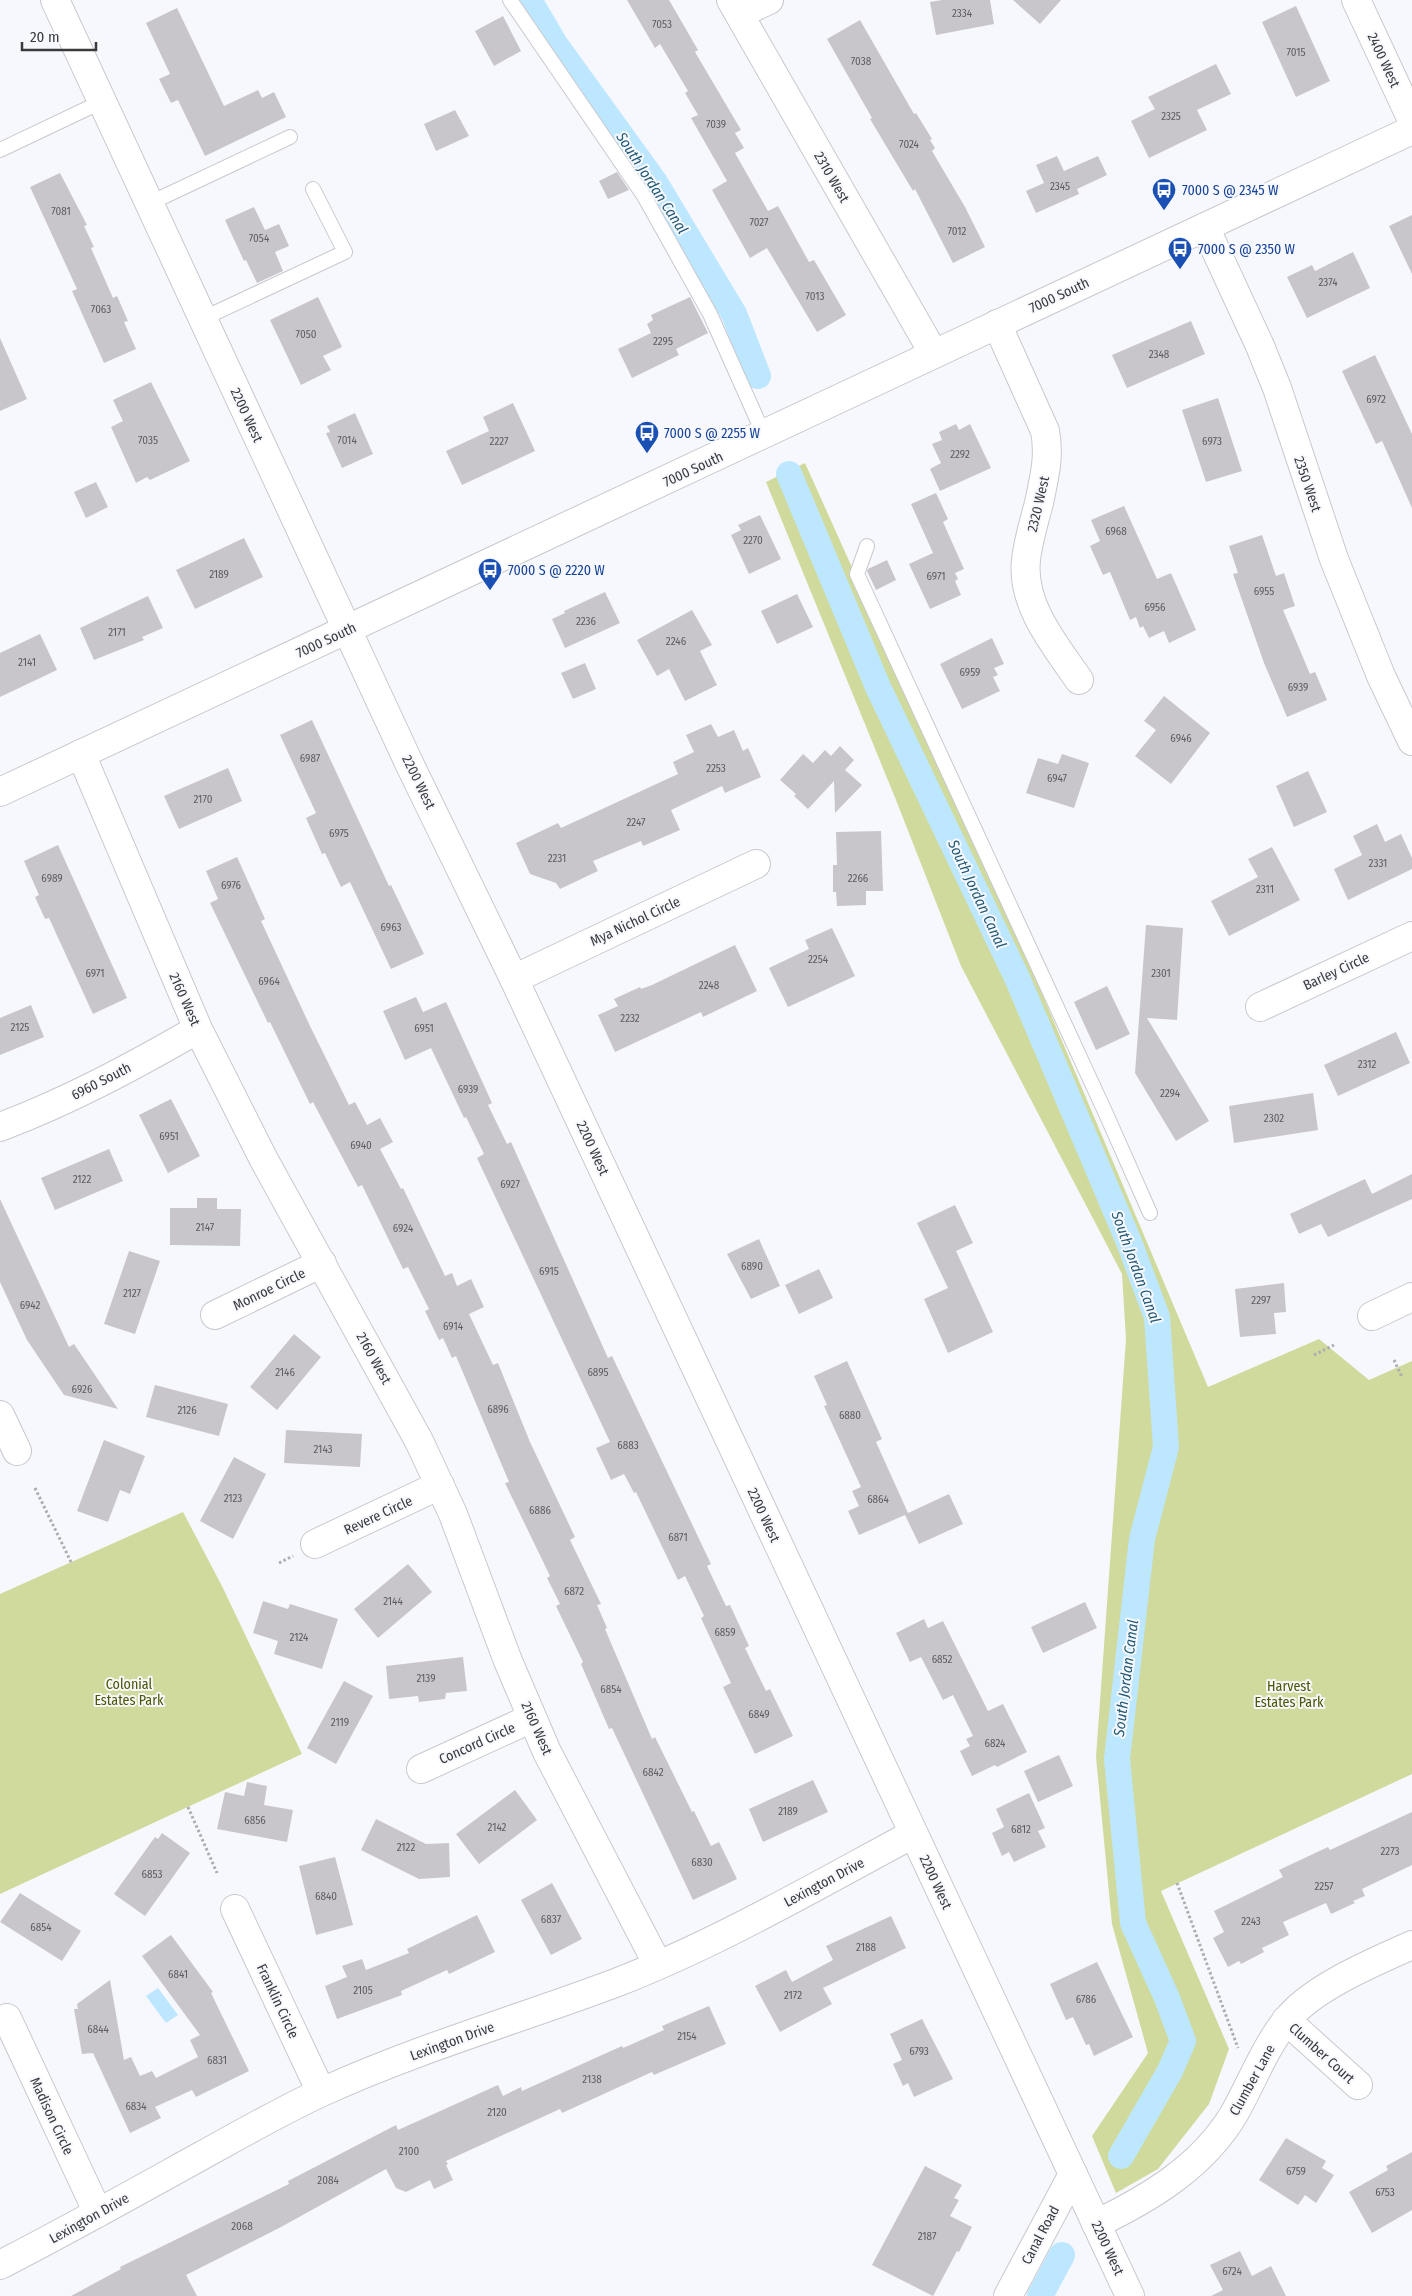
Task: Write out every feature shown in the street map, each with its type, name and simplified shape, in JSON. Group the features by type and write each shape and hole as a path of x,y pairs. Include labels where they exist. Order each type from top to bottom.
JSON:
{"street":[{"name":"2200 West","path":"55,0 148,204 410,764 514,979 1130,2296"},
{"path":"735,7 769,0"},
{"name":"2400 West","path":"1356,0 1412,120"},
{"name":"2310 West","path":"735,7 934,354"},
{"name":"7000 South","path":"0,792 1412,130"},
{"name":"2350 West","path":"1205,227 1266,363 1334,559 1381,676 1412,741"},
{"name":"2320 West","path":"997,324 1045,431 1048,448 1047,465 1026,560 1029,594 1050,640 1079,680"},
{"name":"2160 West","path":"81,754 198,1029 263,1158 389,1384 440,1486 532,1718 563,1785 658,1965"},
{"name":"Mya Nichol Circle","path":"514,979 756,864"},
{"name":"Barley Circle","path":"1260,1006 1412,936"},
{"name":"6960 South","path":"0,1127 56,1104 119,1074 198,1029"},
{"name":"Monroe Circle","path":"215,1315 322,1263"},
{"path":"1372,1316 1412,1297"},
{"path":"0,1415 17,1451"},
{"name":"Revere Circle","path":"315,1544 440,1486"},
{"name":"Concord Circle","path":"421,1769 532,1718"},
{"name":"Lexington Drive","path":"0,2265 98,2214 281,2112 321,2092 372,2070 617,1982 658,1965 787,1902 913,1834"},
{"name":"Franklin Circle","path":"235,1909 321,2092"},
{"name":"Clumber Lane","path":"1096,2224 1162,2188 1189,2167 1214,2142 1233,2115 1260,2062 1286,2020 1315,1995 1369,1965 1412,1945"},
{"name":"Madison Circle","path":"7,2018 98,2214"},
{"name":"Clumber Court","path":"1286,2020 1358,2085"},
{"name":"Canal Road","path":"1008,2296 1073,2174"}],"lane":[{"path":"510,0 644,196 710,314 764,435"},
{"path":"0,150 102,102"},
{"path":"148,204 290,136"},
{"path":"202,319 345,252 313,189"},
{"path":"867,546 857,574 1150,1213"}],"path":[{"path":"1314,1355 1334,1345"},
{"path":"1394,1360 1402,1377"},
{"path":"35,1488 71,1562"},
{"path":"188,1807 217,1873"},
{"path":"1178,1883 1239,2051"}],"green space":[{"name":"Harvest Estates Park","path":"805,463 1014,927 1208,1387 1319,1339 1369,1380 1412,1361 1412,1774 1161,1891 1229,2049 1209,2104 1158,2169 1116,2193 1092,2136 1148,2053 1112,1924 1096,1757 1126,1339 1122,1274 961,966 896,800 766,482"},
{"name":"Colonial Estates Park","path":"183,1512 222,1586 302,1754 0,1894 0,1594"}],"water":[{"path":"158,1988 178,2015 166,2023 146,1996"}],"building":[{"path":"627,0 669,0 698,50 695,52 741,130 735,133 744,148 735,153 768,211 778,206 809,262 814,260 846,315 817,332 767,248 750,258 712,190 727,181 691,118 698,115 685,93 688,91 660,44 655,48"},
{"path":"942,0 990,0 994,24 936,35 930,2"},
{"path":"1013,0 1061,0 1040,24"},
{"path":"1296,6 1330,81 1296,97 1262,22"},
{"path":"177,8 224,106 258,90 262,98 274,92 286,117 205,156 178,100 171,103 159,79 170,74 146,23"},
{"path":"503,16 521,51 494,66 475,31"},
{"path":"860,20 914,114 916,113 932,139 930,140 935,148 932,151 965,207 985,247 953,263 915,189 913,191 870,119 872,118 827,39"},
{"path":"1216,64 1231,94 1197,110 1207,130 1149,158 1131,121 1155,109 1148,97"},
{"path":"455,110 469,136 436,151 424,124"},
{"path":"1057,156 1064,171 1098,156 1107,175 1077,189 1079,194 1036,213 1026,191 1044,183 1036,165"},
{"path":"617,172 629,190 608,199 599,181"},
{"path":"60,173 87,225 84,226 94,247 91,248 113,298 117,296 128,321 124,322 136,349 104,363 72,291 77,289 30,187"},
{"path":"254,207 265,230 279,224 289,246 275,252 283,271 257,283 246,260 244,261 225,220"},
{"path":"1412,215 1412,274 1389,226"},
{"path":"1353,252 1370,288 1307,318 1287,277 1312,265 1315,271"},
{"path":"318,297 342,347 323,356 331,370 301,385 270,320"},
{"path":"690,297 708,333 676,349 679,355 632,378 618,349 651,333 647,324 653,320 651,315"},
{"path":"1191,321 1205,354 1127,388 1112,355"},
{"path":"0,338 27,399 0,411"},
{"path":"1375,355 1412,434 1412,508 1382,441 1376,444 1342,371"},
{"path":"151,382 190,461 150,480 147,477 136,483 111,427 123,421 113,400"},
{"path":"1218,398 1242,471 1206,482 1182,410"},
{"path":"513,403 535,451 462,485 446,451 489,431 483,417"},
{"path":"355,413 373,454 342,468 326,433 330,432 327,426"},
{"path":"956,424 959,430 970,424 991,468 940,491 930,469 941,463 932,444 942,440 939,432"},
{"path":"96,482 108,507 86,518 74,492"},
{"path":"936,493 948,519 943,522 964,569 955,573 958,579 955,581 961,595 930,609 909,564 933,553 911,504"},
{"path":"1124,506 1157,579 1171,573 1196,630 1169,643 1164,631 1149,638 1143,626 1140,628 1136,617 1130,620 1110,572 1103,575 1090,546 1100,541 1091,520"},
{"path":"760,515 781,559 749,574 731,535 741,530 738,525"},
{"path":"1262,535 1276,576 1284,573 1295,606 1283,610 1310,674 1315,672 1327,700 1287,717 1264,663 1233,574 1238,573 1229,546"},
{"path":"244,538 263,577 195,609 176,570"},
{"path":"887,560 896,580 876,590 867,571"},
{"path":"605,592 620,623 565,648 552,619 565,613 564,611"},
{"path":"797,594 813,627 777,644 761,611"},
{"path":"148,596 163,628 142,637 144,640 94,660 80,628"},
{"path":"692,610 712,645 700,651 717,685 685,701 669,669 657,676 637,640"},
{"path":"40,634 57,670 0,697 0,653"},
{"path":"992,638 1004,664 994,668 998,675 993,677 1000,691 962,709 940,664"},
{"path":"585,663 596,689 573,699 561,673"},
{"path":"1164,696 1210,733 1171,784 1135,756 1156,730 1144,721"},
{"path":"312,720 389,886 391,885 424,954 391,969 350,882 341,887 325,853 322,854 306,818 316,813 280,735"},
{"path":"711,724 718,737 734,730 743,751 748,748 761,777 725,793 722,786 671,810 680,830 643,846 641,841 593,861 598,871 560,889 556,883 530,874 516,843 558,823 561,828 678,774 673,762 694,752 686,735"},
{"path":"840,746 854,760 845,770 862,785 835,813 834,781 808,809 794,796 796,794 780,780 803,754 813,763 825,750 831,756"},
{"path":"1062,754 1089,763 1074,808 1026,793 1038,758 1058,764"},
{"path":"228,768 242,801 179,829 164,796"},
{"path":"1308,771 1327,812 1294,827 1276,786"},
{"path":"1377,824 1385,842 1401,834 1412,858 1412,869 1348,900 1334,869 1362,855 1353,836"},
{"path":"881,831 883,891 866,891 866,905 837,906 836,892 833,892 833,865 837,865 836,832"},
{"path":"58,845 127,998 93,1014 49,918 45,919 35,897 39,895 24,861"},
{"path":"1272,847 1300,900 1229,936 1211,901 1258,877 1248,859"},
{"path":"237,857 265,919 261,921 349,1105 355,1102 367,1125 380,1118 393,1142 380,1149 401,1189 403,1188 445,1276 452,1273 457,1286 471,1279 484,1307 469,1314 493,1365 498,1363 530,1442 575,1537 570,1540 601,1604 597,1605 607,1628 605,1629 652,1739 655,1737 711,1846 719,1842 737,1879 693,1900 612,1728 609,1729 581,1664 583,1662 556,1606 560,1604 547,1578 550,1576 505,1483 509,1482 456,1356 452,1358 443,1338 439,1340 425,1311 429,1309 408,1267 403,1269 362,1185 358,1187 313,1102 310,1104 270,1022 268,1023 210,903 218,899 206,871"},
{"path":"1146,925 1183,928 1177,1020 1147,1018 1209,1121 1176,1141 1135,1073"},
{"path":"832,928 855,976 788,1007 769,968 809,949 805,940"},
{"path":"735,945 757,991 703,1017 701,1012 615,1052 598,1015 618,1006 614,999 640,987 641,989 652,985"},
{"path":"1107,986 1130,1034 1096,1050 1074,1002"},
{"path":"416,997 423,1012 446,1002 492,1103 488,1105 507,1144 511,1142 608,1358 612,1356 711,1564 707,1566 726,1606 730,1605 749,1646 745,1648 766,1691 770,1689 793,1736 755,1754 723,1687 731,1683 701,1618 704,1616 685,1576 678,1580 636,1492 634,1493 624,1474 611,1480 596,1448 610,1442 477,1158 484,1154 466,1117 464,1118 431,1048 405,1060 383,1011"},
{"path":"31,1005 44,1037 0,1055 0,1018"},
{"path":"1396,1032 1410,1063 1338,1096 1324,1065"},
{"path":"1313,1093 1318,1130 1234,1143 1229,1106"},
{"path":"171,1099 200,1156 168,1173 139,1115"},
{"path":"109,1149 123,1181 55,1210 41,1178"},
{"path":"1412,1174 1412,1199 1328,1237 1321,1224 1299,1234 1290,1214 1365,1179 1372,1194"},
{"path":"197,1198 217,1198 217,1209 241,1209 240,1246 170,1245 170,1208 197,1208"},
{"path":"0,1199 69,1347 74,1344 118,1409 64,1395 27,1340 0,1282"},
{"path":"955,1205 973,1243 956,1251 993,1332 948,1353 924,1299 948,1288 917,1223"},
{"path":"759,1239 780,1286 751,1299 727,1254"},
{"path":"129,1251 160,1261 135,1334 104,1324"},
{"path":"819,1269 833,1298 799,1314 785,1285"},
{"path":"1284,1283 1286,1312 1274,1313 1276,1334 1240,1337 1235,1289"},
{"path":"294,1334 321,1357 277,1410 250,1387"},
{"path":"847,1361 882,1439 876,1442 908,1513 949,1494 963,1524 919,1544 905,1515 859,1535 848,1511 859,1506 852,1491 861,1487 824,1406 827,1405 814,1376"},
{"path":"155,1385 228,1404 219,1436 146,1417"},
{"path":"286,1430 362,1434 360,1467 284,1463"},
{"path":"104,1440 145,1456 130,1494 120,1490 108,1522 77,1511"},
{"path":"234,1457 266,1474 233,1539 200,1521"},
{"path":"408,1564 432,1592 378,1638 354,1609"},
{"path":"263,1601 288,1609 290,1604 338,1619 322,1669 274,1654 278,1641 253,1633"},
{"path":"1085,1602 1097,1628 1043,1653 1031,1627"},
{"path":"924,1619 928,1628 943,1621 988,1711 1003,1704 1027,1752 997,1767 995,1765 972,1776 960,1751 970,1746 966,1739 973,1736 953,1695 943,1700 921,1657 910,1662 896,1633"},
{"path":"463,1657 467,1691 446,1693 445,1699 419,1702 418,1696 389,1699 386,1666"},
{"path":"344,1681 373,1696 336,1764 307,1748"},
{"path":"1059,1755 1073,1786 1038,1802 1024,1771"},
{"path":"813,1780 828,1812 763,1842 749,1809"},
{"path":"247,1782 267,1786 264,1805 293,1810 287,1842 217,1829 225,1792 244,1796"},
{"path":"515,1790 537,1820 479,1864 456,1834"},
{"path":"1029,1793 1045,1828 1038,1831 1046,1847 1014,1862 1009,1852 1002,1856 992,1833 1004,1827 996,1809"},
{"path":"1412,1812 1412,1865 1362,1889 1365,1896 1353,1901 1355,1903 1331,1914 1326,1903 1283,1922 1289,1935 1262,1948 1264,1952 1241,1964 1239,1961 1228,1967 1213,1938 1224,1932 1214,1911 1283,1877 1279,1870 1328,1847 1330,1850"},
{"path":"376,1819 426,1844 449,1843 450,1877 419,1879 361,1850"},
{"path":"162,1833 190,1853 145,1916 114,1894 155,1837 158,1839"},
{"path":"335,1857 353,1925 316,1935 299,1866"},
{"path":"552,1883 582,1939 551,1955 521,1900"},
{"path":"20,1893 81,1931 62,1961 0,1922"},
{"path":"477,1915 495,1952 449,1974 447,1970 401,1991 402,1995 337,2019 325,1986 347,1977 342,1966 362,1959 366,1970 409,1953 407,1949"},
{"path":"891,1916 906,1948 823,1988 832,2004 780,2032 755,1986 786,1970 792,1982 833,1960 826,1946"},
{"path":"171,1935 213,1992 211,1993 249,2071 196,2097 192,2090 155,2107 161,2118 130,2133 93,2053 82,2054 74,2009 78,2009 77,2004 110,1980 124,2060 131,2057 140,2076 152,2071 156,2078 198,2057 190,2040 200,2035 142,1956"},
{"path":"1097,1962 1133,2037 1094,2056 1089,2044 1086,2045 1073,2017 1066,2020 1050,1984"},
{"path":"709,2006 726,2044 654,2075 652,2072 562,2113 560,2109 446,2161 453,2180 434,2189 430,2180 406,2192 396,2188 386,2169 281,2227 186,2275 197,2296 71,2296 121,2269 120,2267 289,2184 288,2181 396,2125 398,2130 498,2085 503,2096 521,2087 522,2091 622,2046 623,2048 664,2030 662,2026"},
{"path":"922,2019 953,2079 914,2097 908,2083 903,2086 893,2064 902,2060 890,2034"},
{"path":"1286,2138 1326,2161 1322,2168 1334,2175 1316,2203 1305,2195 1298,2205 1259,2180"},
{"path":"1412,2152 1412,2210 1372,2233 1349,2192 1388,2170 1386,2166"},
{"path":"925,2166 962,2185 954,2198 959,2200 950,2216 972,2227 933,2296 872,2265"},
{"path":"1240,2251 1252,2276 1271,2266 1286,2296 1211,2296 1223,2290 1210,2265"}],"waterway":[{"name":"South Jordan Canal","path":"529,0 555,44 654,181 734,314 758,376"},
{"name":"South Jordan Canal","path":"789,474 878,687 1018,980 1129,1242 1157,1317 1166,1447 1142,1539 1117,1759 1133,1923 1167,1998 1183,2041 1170,2071 1121,2156"},
{"name":"South Jordan Canal","path":"1040,2296 1062,2255"}],"place":[{"name":"7000 S @ 2345 W","path":"1164,211"},
{"name":"7000 S @ 2350 W","path":"1180,270"},
{"name":"7000 S @ 2255 W","path":"647,454"},
{"name":"7000 S @ 2220 W","path":"490,591"}]}
